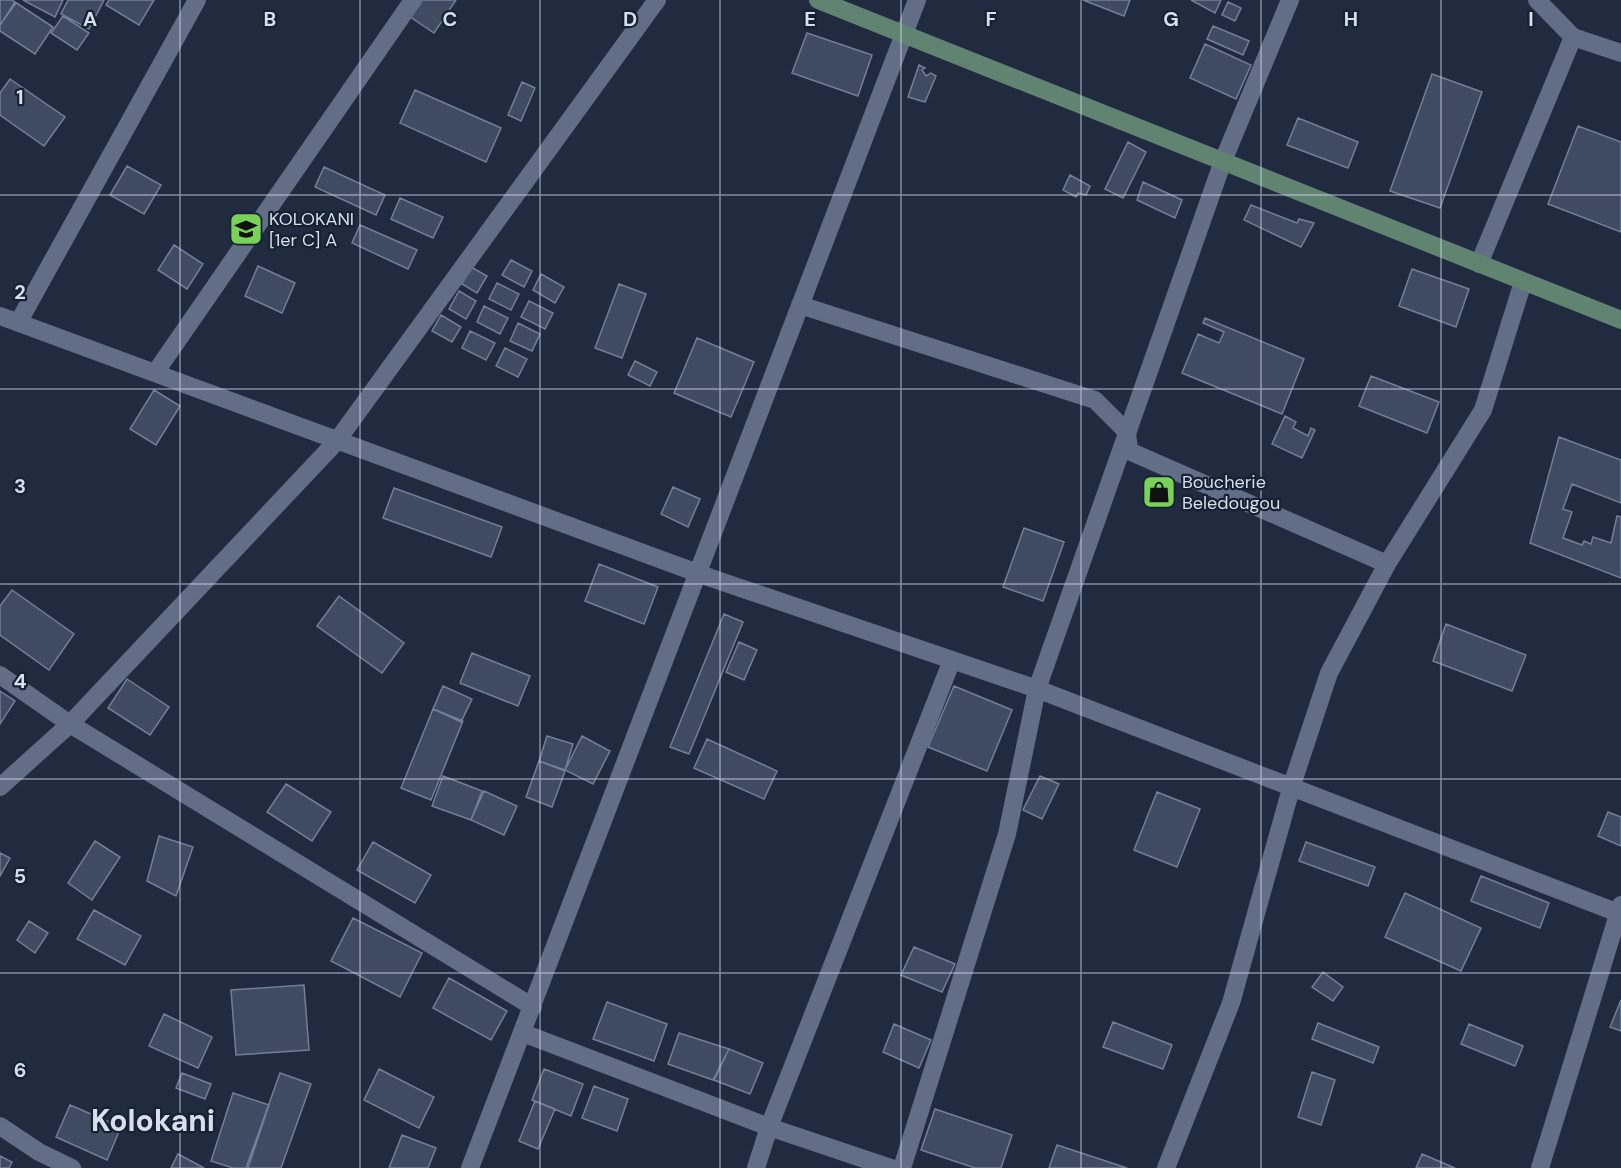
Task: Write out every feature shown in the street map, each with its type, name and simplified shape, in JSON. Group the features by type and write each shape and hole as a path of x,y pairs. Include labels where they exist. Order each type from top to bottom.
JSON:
{"street":[{"path":"18,323 197,0"},
{"path":"155,373 413,0"},
{"path":"0,787 70,724 336,442 657,0"},
{"path":"818,0 1621,320"},
{"path":"470,1168 917,0"},
{"path":"902,1168 1007,834 1037,689 1223,161 1290,0"},
{"path":"1537,0 1574,37 1621,53"},
{"path":"1479,264 1574,37"},
{"path":"1166,1168 1231,1003 1292,785 1329,673 1387,564 1483,410 1523,282"},
{"path":"800,305 1095,400 1127,432 1129,451 1387,564"},
{"path":"0,316 336,442 696,573 1037,689 1620,910 1540,1168"},
{"path":"756,1168 769,1127 952,660"},
{"path":"0,675 70,724 533,1007"},
{"path":"523,1033 769,1127 891,1168"},
{"path":"0,1126 39,1152 72,1168"}],"building":[{"path":"0,0 12,0 16,3 0,25"},
{"path":"23,0 63,0 55,17"},
{"path":"68,0 104,0 89,29 61,14"},
{"path":"109,0 154,0 139,25 106,5"},
{"path":"416,0 456,0 434,33 406,14"},
{"path":"1083,0 1130,0 1124,16"},
{"path":"1191,0 1221,0 1215,13"},
{"path":"15,2 53,27 35,54 0,31 0,25"},
{"path":"1228,2 1241,8 1235,21 1222,15"},
{"path":"63,16 89,33 77,50 51,33"},
{"path":"1213,26 1249,41 1243,55 1207,39"},
{"path":"807,33 872,55 858,96 792,73"},
{"path":"1205,44 1251,65 1236,99 1190,78"},
{"path":"919,65 925,68 922,70 926,76 931,73 936,76 925,102 908,97"},
{"path":"1432,74 1482,92 1440,208 1390,191"},
{"path":"10,79 65,117 44,146 0,115 0,93"},
{"path":"522,82 535,88 521,121 508,115"},
{"path":"415,90 501,128 486,162 400,123"},
{"path":"1298,118 1358,142 1348,168 1287,145"},
{"path":"1578,126 1621,142 1621,232 1548,204"},
{"path":"1128,142 1146,152 1123,198 1105,189"},
{"path":"127,166 161,185 144,214 110,195"},
{"path":"324,167 385,195 376,215 315,187"},
{"path":"1070,175 1090,186 1086,195 1078,193 1076,197 1063,190"},
{"path":"1143,182 1182,200 1175,218 1137,200"},
{"path":"400,198 443,217 433,238 391,219"},
{"path":"1251,205 1297,223 1299,219 1314,223 1301,247 1244,220"},
{"path":"360,225 417,250 408,269 352,243"},
{"path":"174,245 203,264 187,289 158,270"},
{"path":"511,260 532,271 524,287 502,275"},
{"path":"258,266 295,283 282,313 245,296"},
{"path":"471,267 487,276 477,293 462,284"},
{"path":"1412,269 1469,289 1456,327 1399,306"},
{"path":"541,274 564,287 555,303 533,290"},
{"path":"497,283 519,294 511,310 489,299"},
{"path":"619,284 646,294 622,358 595,348"},
{"path":"459,291 476,301 466,319 449,309"},
{"path":"529,301 553,313 545,329 521,317"},
{"path":"484,306 508,318 500,334 477,322"},
{"path":"441,315 461,327 452,342 432,331"},
{"path":"1205,318 1304,359 1282,414 1182,373 1198,334 1219,343 1224,332 1203,323"},
{"path":"518,323 540,334 532,351 510,341"},
{"path":"470,331 495,343 486,360 462,348"},
{"path":"697,338 754,362 731,417 674,393"},
{"path":"505,348 527,359 518,377 496,366"},
{"path":"635,361 657,372 650,386 628,375"},
{"path":"1371,376 1439,402 1427,433 1359,406"},
{"path":"154,390 180,406 156,445 130,429"},
{"path":"1285,416 1296,422 1293,428 1308,436 1311,428 1315,430 1302,458 1272,444"},
{"path":"1559,437 1621,460 1621,503 1572,484 1563,509 1572,512 1563,538 1582,545 1584,541 1591,544 1593,537 1611,543 1617,516 1621,517 1621,578 1530,543"},
{"path":"673,487 700,499 688,527 661,514"},
{"path":"394,488 502,527 491,557 383,518"},
{"path":"1024,528 1064,542 1043,601 1003,587"},
{"path":"599,564 658,587 644,624 585,601"},
{"path":"12,590 74,634 49,670 0,635 0,606"},
{"path":"339,596 404,643 382,673 317,626"},
{"path":"724,614 743,622 689,754 670,747"},
{"path":"1446,624 1526,655 1512,691 1433,661"},
{"path":"739,642 757,650 744,680 726,672"},
{"path":"472,653 530,676 518,706 460,683"},
{"path":"127,679 169,707 150,735 108,708"},
{"path":"443,686 472,699 461,722 433,709"},
{"path":"954,686 1012,710 987,771 928,747"},
{"path":"0,691 15,701 0,724"},
{"path":"433,709 463,721 431,800 401,788"},
{"path":"547,736 573,744 565,770 539,761"},
{"path":"582,736 610,751 593,784 565,770"},
{"path":"707,739 777,771 764,799 694,768"},
{"path":"539,761 565,771 552,807 526,797"},
{"path":"443,776 482,791 471,820 432,806"},
{"path":"1040,776 1059,784 1042,819 1023,810"},
{"path":"286,784 331,812 312,841 267,812"},
{"path":"484,791 517,806 504,835 471,820"},
{"path":"1157,792 1200,809 1177,867 1134,850"},
{"path":"1608,812 1621,817 1621,846 1598,836"},
{"path":"159,836 193,847 176,896 147,881"},
{"path":"95,841 120,857 92,900 68,883"},
{"path":"373,842 431,875 415,903 357,870"},
{"path":"1306,842 1375,867 1368,886 1299,861"},
{"path":"0,853 10,858 0,876"},
{"path":"1481,876 1549,903 1540,928 1471,901"},
{"path":"1405,893 1481,928 1461,971 1385,937"},
{"path":"94,910 141,936 125,965 77,939"},
{"path":"353,918 422,953 400,997 331,961"},
{"path":"29,921 48,933 35,953 17,940"},
{"path":"914,947 955,964 942,992 901,975"},
{"path":"1323,972 1343,987 1333,1001 1312,987"},
{"path":"449,978 507,1011 491,1040 433,1008"},
{"path":"304,985 309,1050 236,1055 231,990"},
{"path":"1621,1000 1621,1031 1610,1027"},
{"path":"607,1002 667,1024 654,1061 593,1039"},
{"path":"164,1014 212,1037 198,1068 149,1046"},
{"path":"1113,1022 1172,1045 1163,1069 1103,1047"},
{"path":"1318,1023 1379,1047 1373,1063 1312,1039"},
{"path":"894,1024 931,1040 919,1068 883,1052"},
{"path":"1469,1024 1523,1046 1515,1066 1461,1044"},
{"path":"679,1033 729,1049 713,1080 668,1064"},
{"path":"729,1049 763,1063 750,1094 714,1080"},
{"path":"379,1069 434,1097 419,1128 364,1100"},
{"path":"544,1069 583,1084 571,1116 532,1100"},
{"path":"1312,1072 1335,1080 1321,1125 1298,1117"},
{"path":"182,1073 211,1084 205,1099 176,1088"},
{"path":"280,1073 311,1084 281,1168 246,1168"},
{"path":"594,1086 628,1099 617,1131 582,1118"},
{"path":"233,1093 269,1105 248,1168 233,1168 211,1161"},
{"path":"535,1101 555,1109 538,1149 519,1141"},
{"path":"70,1105 121,1127 107,1160 56,1137"},
{"path":"935,1109 1012,1135 1001,1168 975,1168 921,1150"},
{"path":"402,1135 436,1148 428,1168 389,1168"},
{"path":"1057,1145 1127,1168 1049,1168"},
{"path":"178,1154 204,1168 171,1168"},
{"path":"1422,1154 1455,1168 1416,1168"},
{"path":"0,1156 12,1162 9,1168 0,1168"}],"place":[{"name":"KOLOKANI [1er C] A","path":"246,229"},
{"name":"Boucherie Beledougou","path":"1159,492"}],"district":[{"name":"Kolokani","path":"153,1120"}]}
